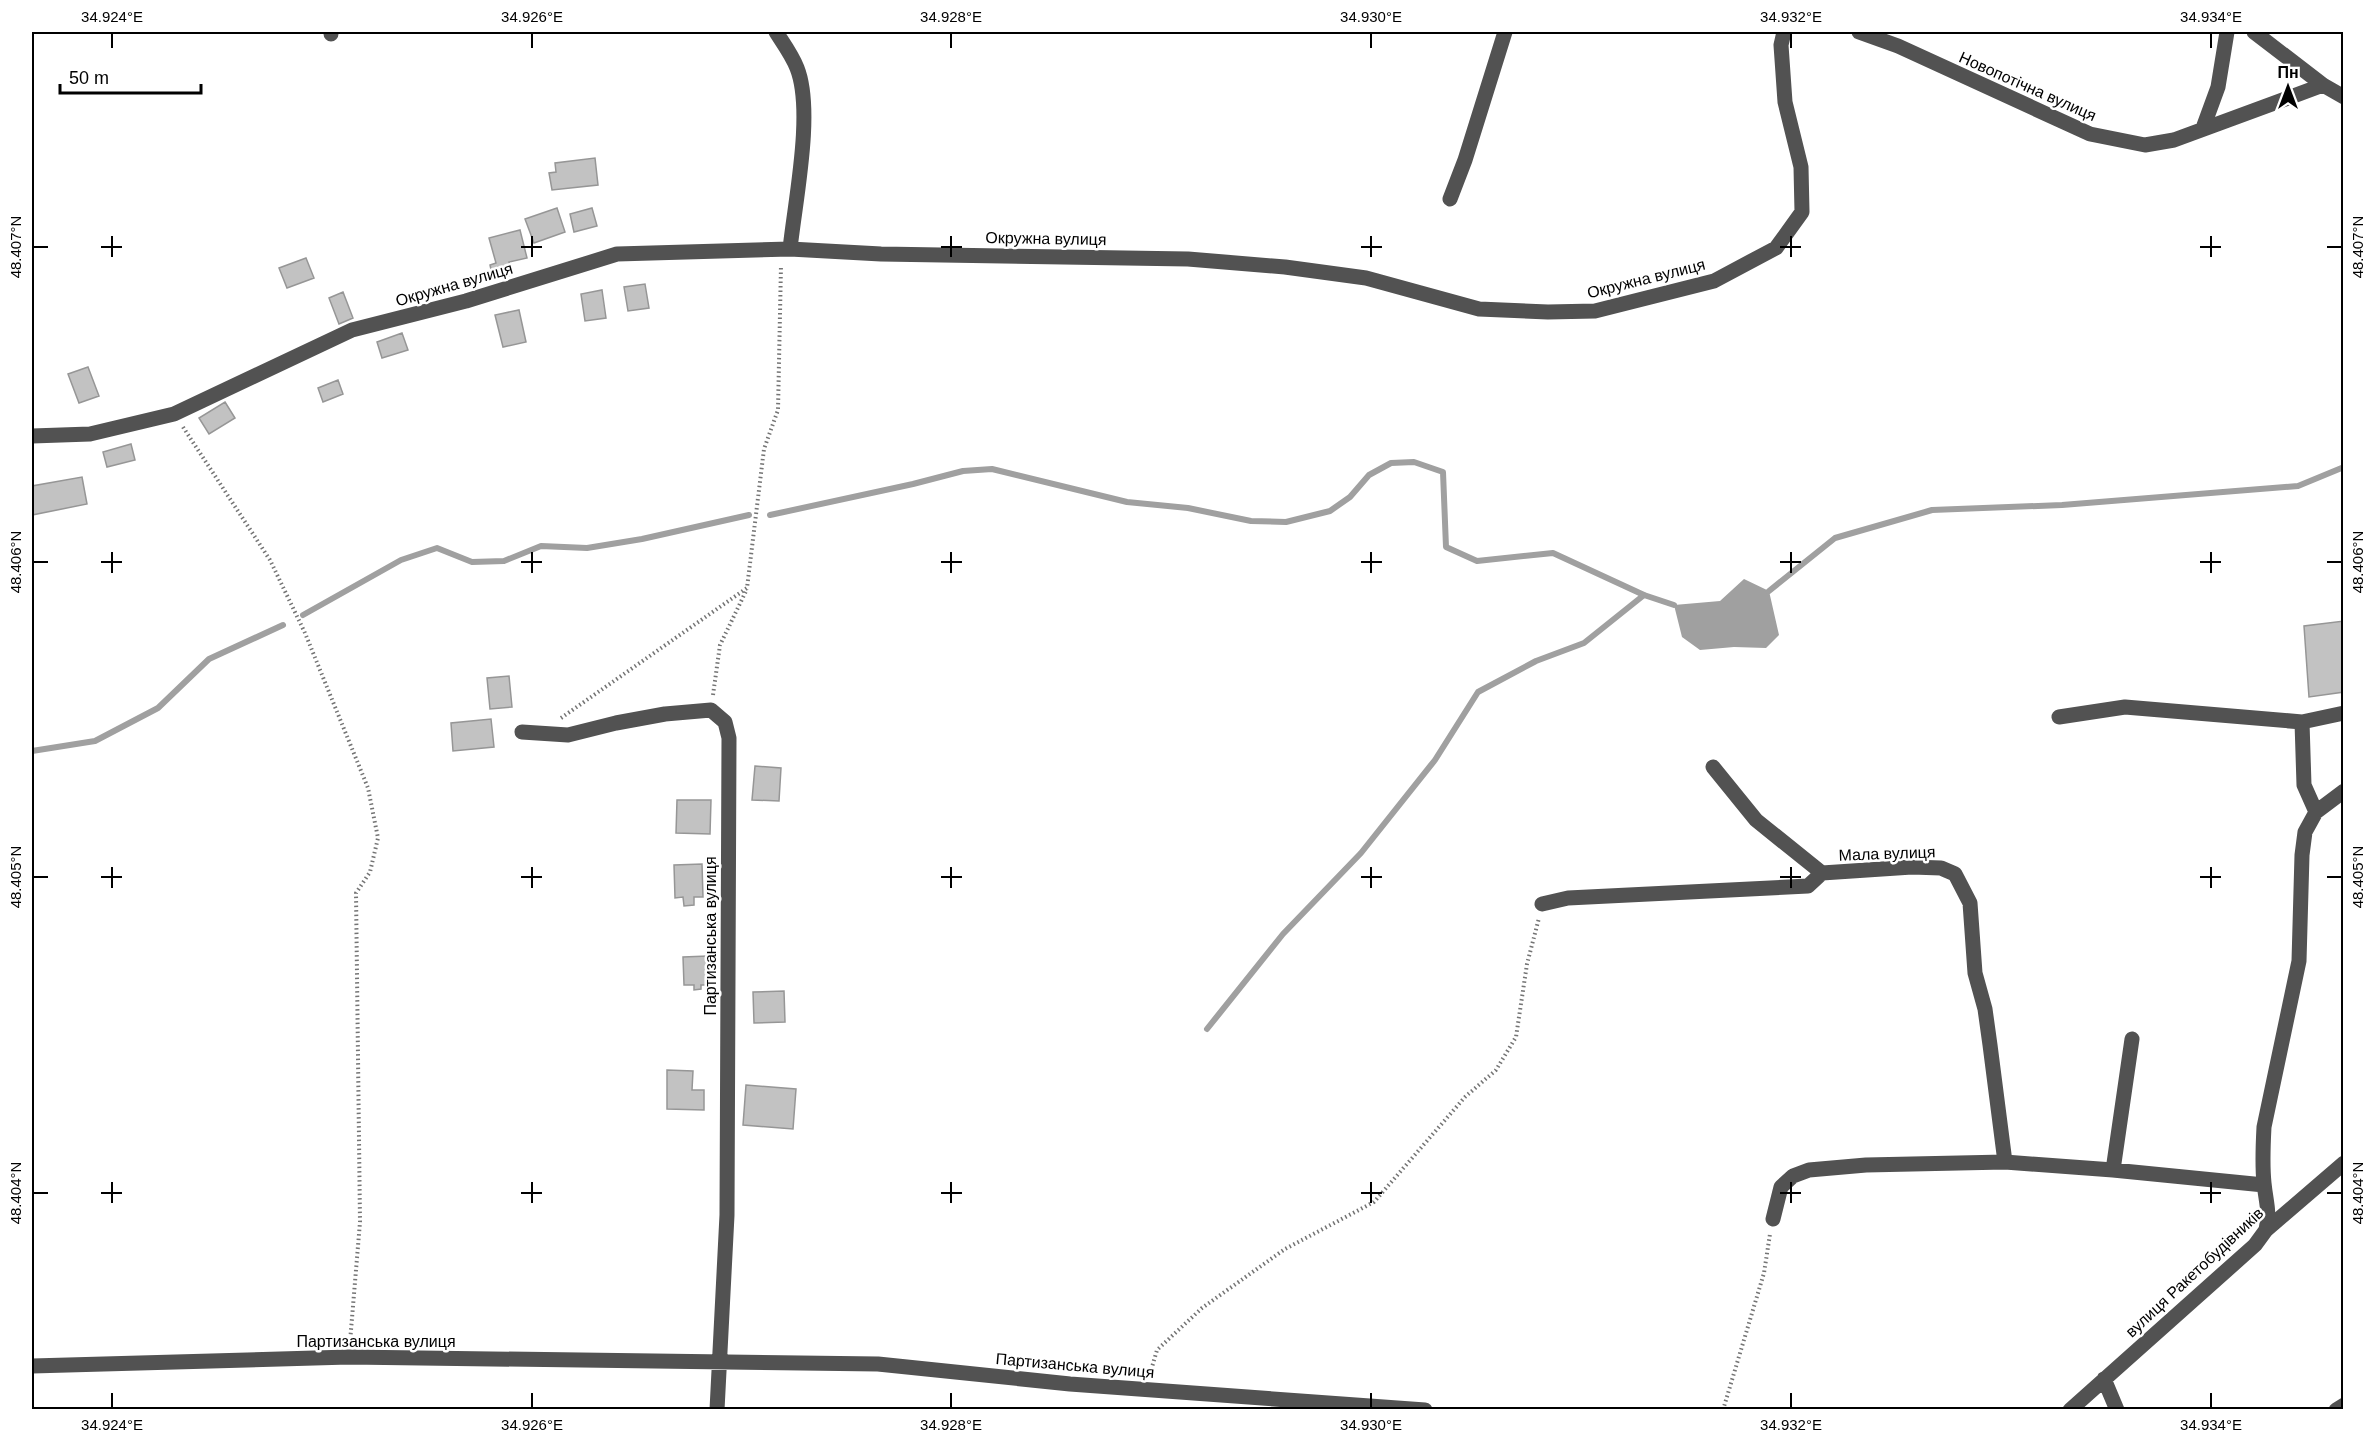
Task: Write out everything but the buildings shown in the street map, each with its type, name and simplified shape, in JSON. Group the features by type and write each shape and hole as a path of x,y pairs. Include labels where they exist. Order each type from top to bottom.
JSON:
{"street":[{"path":"776,32 797,69 804,103 803,134 786,249"},
{"path":"1450,199 1465,160 1505,32"},
{"name":"Окружна вулиця","path":"32,436 90,434 174,414 352,330 466,301 617,254 786,249 892,254 1188,259 1285,267 1366,278 1479,309 1548,312 1595,311 1714,281 1776,248 1802,212 1801,167 1785,102 1781,45 1784,32"},
{"name":"Новопотічна вулиця","path":"1859,32 1898,46 2090,134 2145,145 2174,140 2323,85"},
{"path":"2203,128 2218,87 2227,32"},
{"path":"2254,32 2343,98"},
{"path":"2059,717 2125,707 2301,722 2343,713"},
{"path":"522,732 568,735 665,714 711,710"},
{"name":"Партизанська вулиця","path":"711,710 725,722 729,738 727,1215 717,1410"},
{"path":"2301,722 2304,785 2316,812"},
{"name":"Мала вулиця","path":"1713,767 1756,820 1822,873 1912,867 1941,868 1955,874 1970,903 1975,973 1985,1010 2005,1162"},
{"path":"2266,1230 2270,1212 2264,1185 2262,1150 2264,1127 2299,961 2302,855 2305,832 2316,812 2343,791"},
{"path":"1542,904 1568,898 1808,886 1822,873"},
{"path":"2113,1170 2132,1039"},
{"path":"1773,1219 1781,1187 1793,1176 1809,1170 1866,1166 2005,1162 2264,1185"},
{"name":"вулиця Ракетобудівників","path":"2070,1410 2254,1245 2266,1230 2343,1164"},
{"name":"Партизанська вулиця","path":"32,1366 350,1357 878,1364 1070,1384 1425,1410"},
{"path":"2104,1378 2117,1410"},
{"path":"2336,1410 2343,1405"}],"path":[{"path":"711,710 720,645 747,588 764,449 778,410 786,249"},
{"path":"174,414 230,495 270,560 304,633 368,789 378,838 370,872 356,893 360,1222 350,1357"},
{"path":"546,734 567,712 747,588"},
{"path":"1145,1389 1157,1350 1202,1308 1285,1249 1374,1202 1465,1097 1496,1070 1516,1036 1527,964 1542,904"},
{"path":"1723,1410 1764,1273 1773,1219"}],"shaded area":[{"path":"1744,579 1769,591 1779,635 1766,648 1734,647 1700,650 1682,637 1674,605 1720,601"}],"waterway":[{"path":"770,515 963,471 992,469 1127,502 1188,508 1251,521 1286,522 1330,511 1350,497 1369,475 1391,463 1414,462 1443,472 1446,547 1477,561 1553,553 1644,595 1674,605"},
{"path":"1769,591 1835,538 1932,510 2062,505 2298,486 2344,467"},
{"path":"303,615 401,560 437,548 472,562 504,561 541,546 587,548 642,539 749,515"},
{"path":"1207,1029 1283,934 1361,853 1435,760 1478,692 1536,661 1584,643 1644,595"},
{"path":"32,751 95,741 158,708 209,659 283,625"}]}
